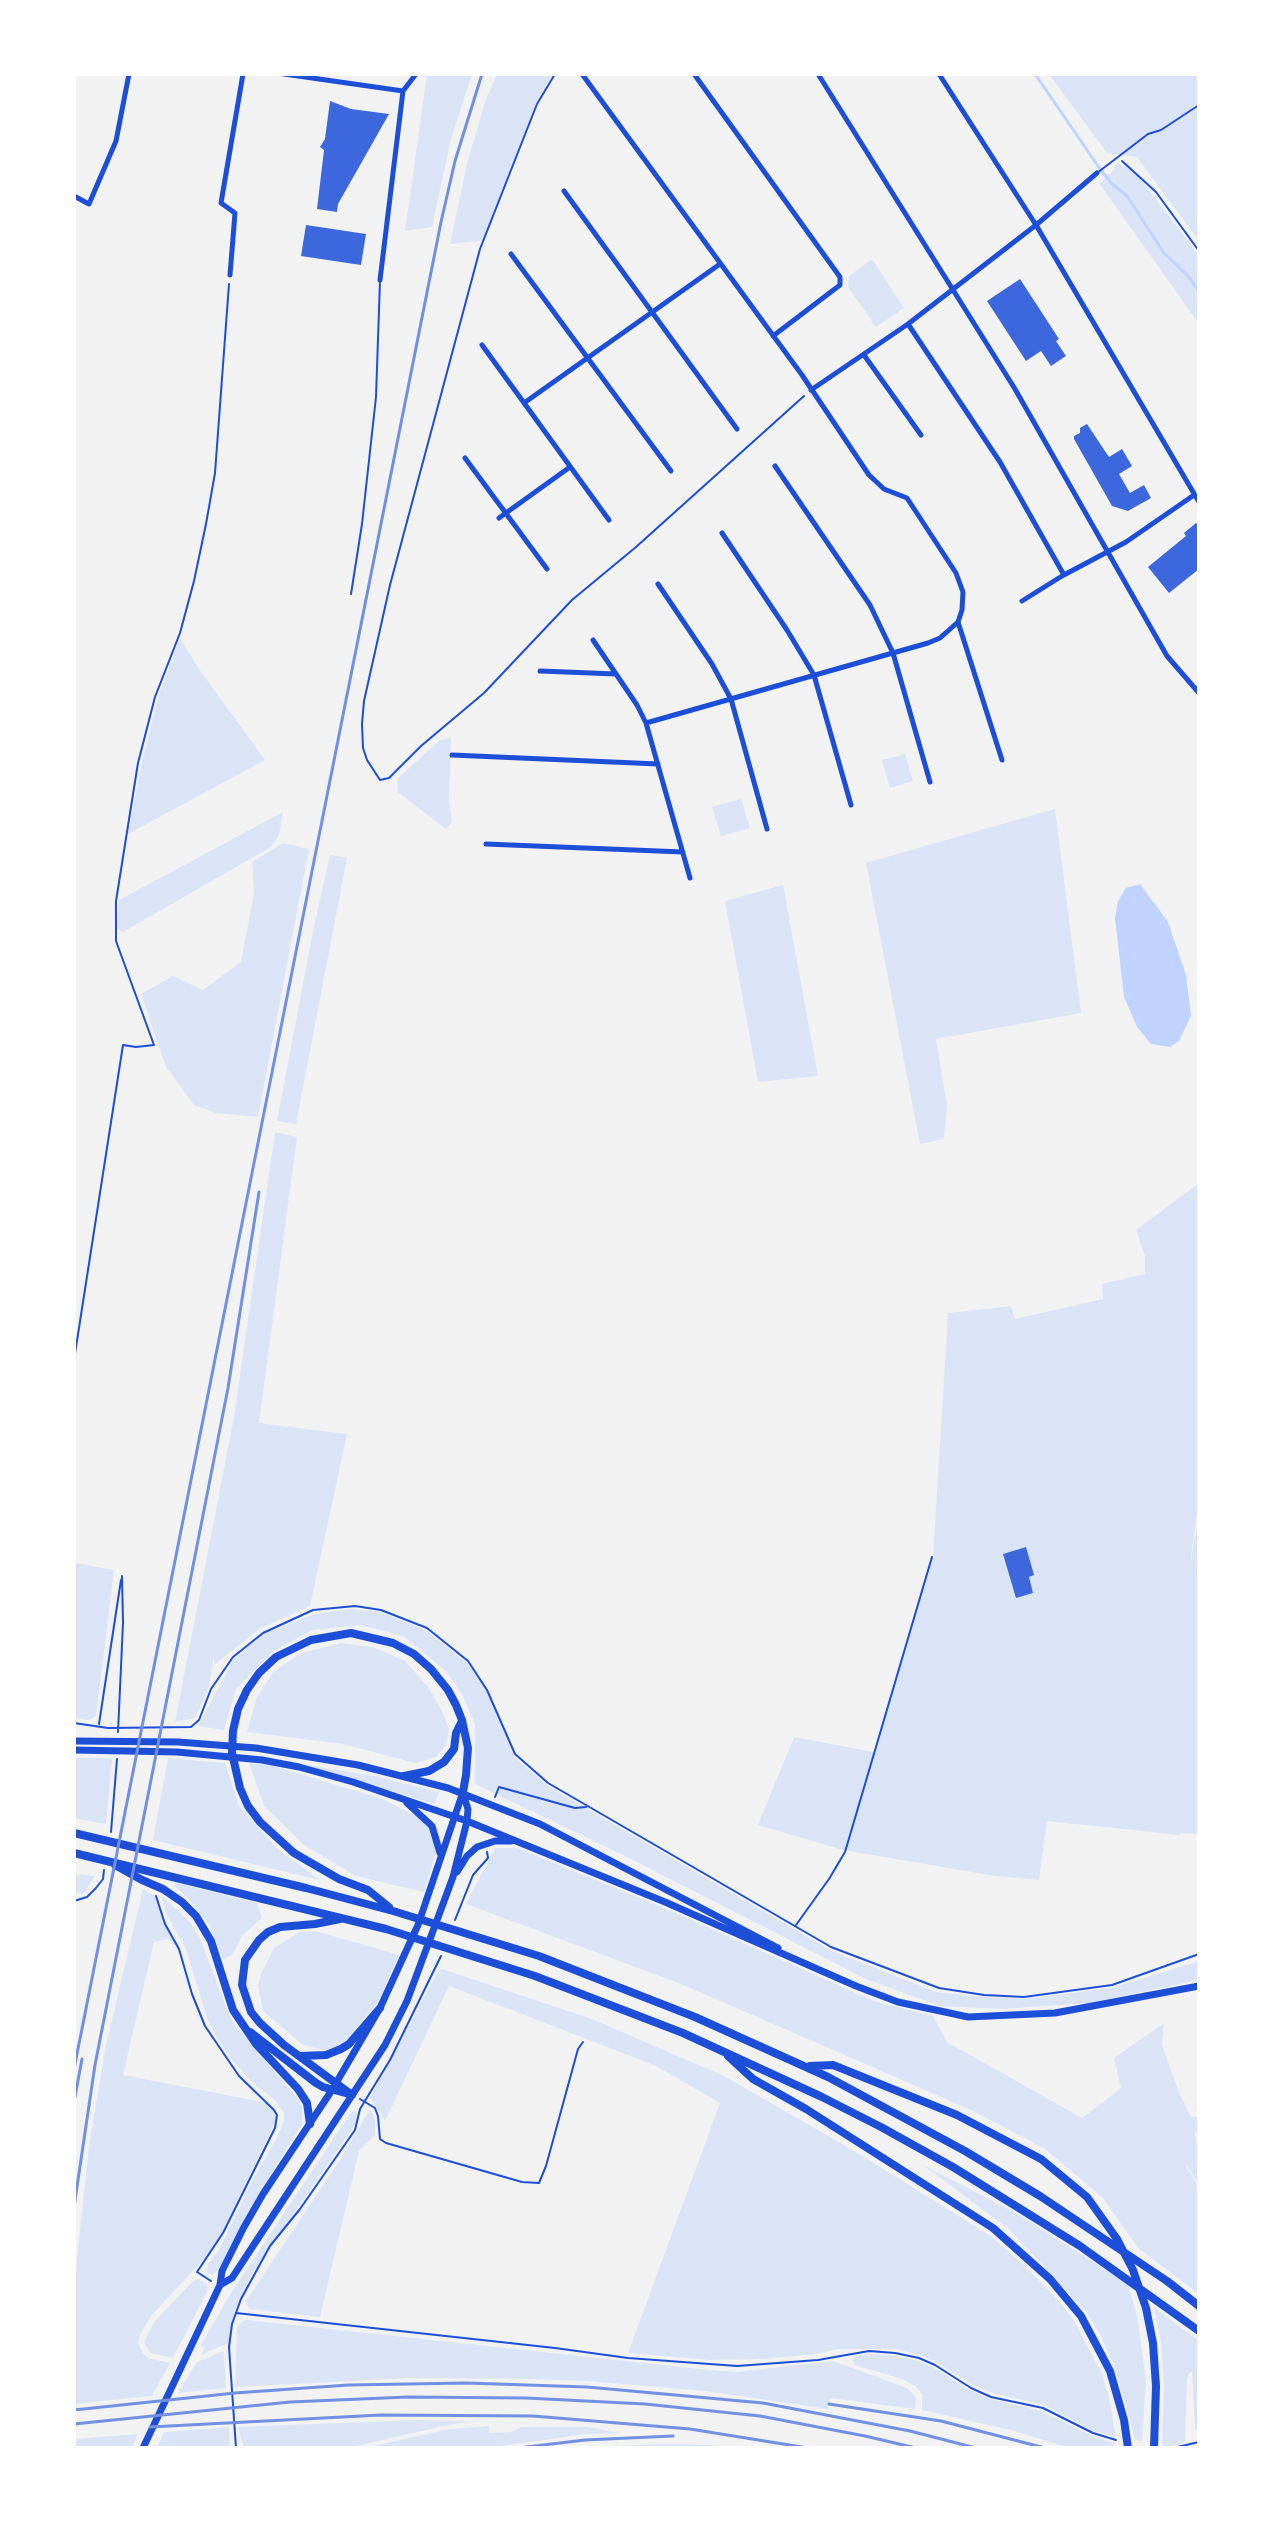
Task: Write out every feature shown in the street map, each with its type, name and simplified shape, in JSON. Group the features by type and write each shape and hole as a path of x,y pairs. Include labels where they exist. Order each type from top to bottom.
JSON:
{"highway":[{"path":"393,1911 368,1890 316,1868 276,1839 248,1806 235,1774 232,1753 238,1709 247,1690 268,1665 296,1646 338,1634 351,1633 382,1639 414,1654 448,1690 462,1720 468,1761 463,1792"},
{"path":"404,1776 429,1771 444,1762 454,1749 462,1720"},
{"path":"74,1833 393,1911 465,1932 613,1983 806,2067 965,2151 1040,2196 1199,2306"},
{"path":"74,1853 345,1918 458,1950 609,2003 722,2050 869,2121 953,2167 1080,2246 1199,2331"},
{"path":"107,1861 163,1889 196,1916 211,1941 233,2010 256,2044 298,2089 307,2103 310,2124"},
{"path":"345,1918 280,1927 259,1940 245,1960 242,1985 251,2012 272,2036 335,2086 352,2095"},
{"path":"300,2056 326,2055 341,2049 380,2008"},
{"path":"244,2026 316,2083 335,2086"},
{"path":"722,2050 753,2079 806,2109 993,2228 1028,2257 1063,2293 1095,2338 1110,2371 1124,2420 1128,2448"},
{"path":"806,2067 833,2065 988,2129 1041,2159 1087,2197 1117,2239 1133,2270 1146,2308 1153,2343 1156,2386 1154,2448"}],"main road":[{"path":"74,1741 262,1760 299,1767 402,1798 516,1841 898,2002 968,2017 1055,2013 1199,1986"},
{"path":"74,1750 178,1742 256,1748 404,1776 463,1792 540,1824 822,1971"},
{"path":"143,2448 244,2227 335,2086 380,2008 418,1925 463,1792"},
{"path":"220,2285 232,2278 385,2045 407,2001 453,1877 467,1821 468,1809 463,1792"},
{"path":"402,1798 432,1826 440,1857"},
{"path":"453,1877 467,1856 484,1844 516,1841"}],"street":[{"path":"74,196 89,204 116,141 129,74"},
{"path":"230,275 235,213 221,203 243,74"},
{"path":"284,74 332,78 403,91"},
{"path":"380,280 403,91 416,74"},
{"path":"582,74 876,483 907,498 956,573 963,592 958,622 940,638 646,723"},
{"path":"694,74 840,277 840,285 773,336"},
{"path":"818,74 1015,389 1167,656 1199,693"},
{"path":"939,74 1036,225 1199,502"},
{"path":"811,390 908,324 1036,225 1097,173"},
{"path":"564,191 737,429"},
{"path":"511,254 671,471"},
{"path":"524,403 720,264"},
{"path":"908,324 1000,462 1064,575"},
{"path":"482,345 609,520"},
{"path":"864,355 921,435"},
{"path":"465,458 547,569"},
{"path":"775,466 870,605 893,653 930,782"},
{"path":"499,518 570,467"},
{"path":"1022,601 1126,542 1194,495"},
{"path":"722,533 814,675 851,805"},
{"path":"658,584 712,664 731,699 767,829"},
{"path":"958,622 1002,760"},
{"path":"593,640 646,723 690,878"},
{"path":"540,671 617,674"},
{"path":"452,755 658,764"},
{"path":"486,844 683,852"}],"lane":[{"path":"1097,173 1148,134 1161,130 1199,105"},
{"path":"351,594 376,397 380,280"}],"path":[{"path":"555,74 537,104 480,249 406,522 364,701 362,738 367,760 380,780 389,778 421,746 484,693 572,600 636,547 811,390"},
{"path":"1117,157 1156,192 1199,251"},
{"path":"74,1360 123,1045 154,1045 116,941 116,901 138,763 155,697 180,633 206,524 215,473 230,275"},
{"path":"796,1926 845,1852 932,1557"},
{"path":"99,1726 122,1576"},
{"path":"74,1723 108,1728 180,1728 196,1724 211,1689 233,1657 263,1633 313,1610 355,1606 381,1610 427,1628 468,1661 487,1690 515,1754 548,1783 831,1947 874,1966 939,1988 1024,1997 1112,1985 1199,1954"},
{"path":"493,1804 499,1787 575,1808 587,1806"},
{"path":"455,1919 473,1875 488,1858 484,1844"},
{"path":"148,1892 159,1900 199,2011 214,2042 239,2076 277,2115 275,2128 223,2233 197,2272 220,2285"},
{"path":"236,2448 230,2335 248,2282 270,2246 355,2130 360,2109 390,2060 445,1946"},
{"path":"352,2095 375,2108 378,2134 386,2143 522,2182 539,2183 578,2049 583,2042"},
{"path":"236,2313 628,2358 737,2366 818,2360 869,2351 895,2353 919,2358 991,2397 1043,2408 1101,2436"},
{"path":"1173,2448 1199,2442"}],"shaded area":[{"path":"427,74 472,74 451,139 432,227 405,231"},
{"path":"497,74 552,74 536,103 485,240 450,244 468,160 486,99"},
{"path":"1049,74 1199,74 1199,241 1137,157 1107,153"},
{"path":"1117,163 1140,179 1199,255 1199,324 1099,183 1115,169"},
{"path":"872,259 904,308 876,327 848,287 849,276"},
{"path":"180,638 265,760 128,834 158,698"},
{"path":"451,738 449,799 452,822 446,829 398,792 397,779 440,740"},
{"path":"905,754 913,781 890,788 882,760"},
{"path":"741,799 750,828 721,836 712,807"},
{"path":"1055,809 1081,1013 936,1039 947,1106 944,1139 920,1144 866,863"},
{"path":"283,812 279,835 271,847 123,932 117,929 119,900"},
{"path":"283,843 309,849 258,1117 216,1113 194,1105 166,1067 141,994 173,976 203,990 241,962 254,893 252,862"},
{"path":"330,855 347,858 296,1124 277,1121 313,931"},
{"path":"783,885 818,1076 758,1082 725,901"},
{"path":"275,1132 297,1137 259,1423 347,1434 310,1606 261,1628 214,1665 214,1656 209,1687 195,1718 175,1722 234,1417"},
{"path":"1199,1183 1199,1501 1189,1570 1199,1516 1199,1834 1179,1835 1047,1821 1039,1880 995,1876 843,1850 758,1825 794,1737 874,1752 933,1556 948,1313 1011,1306 1015,1319 1103,1299 1102,1284 1145,1274 1145,1256 1136,1230"},
{"path":"74,1563 114,1570 96,1716 90,1720 74,1718"},
{"path":"351,1609 380,1612 426,1630 467,1663 485,1688 515,1758 548,1786 832,1951 936,1992 983,1997 1026,1999 1111,1988 1199,1961 1199,1980 1089,2003 1002,2009 940,2006 866,1979 623,1855 475,1784 475,1724 463,1696 446,1671 403,1636 361,1625 313,1630 274,1651 236,1689 224,1730 198,1726 234,1659 263,1634 315,1614"},
{"path":"341,1643 373,1647 405,1661 428,1687 449,1729 446,1745 436,1757 415,1763 343,1744 247,1732 257,1697 274,1671 302,1653"},
{"path":"74,1758 112,1758 106,1824 74,1818"},
{"path":"168,1758 225,1763 239,1806 279,1850 320,1880 153,1840"},
{"path":"292,1762 379,1777 439,1792 435,1804"},
{"path":"249,1763 273,1766 383,1799 424,1820 434,1834 436,1852 424,1892 356,1876 304,1845 264,1806"},
{"path":"495,1848 517,1848 664,1908 874,2001 933,2016 947,2042 1082,2118 1121,2088 1114,2058 1164,2023 1162,2045 1179,2092 1191,2117 1199,2116 1199,2131 1194,2133 1199,2149 1199,2185 1183,2159 1199,2189 1199,2294 1138,2248 1103,2198 1044,2148 969,2109 681,1984 466,1904"},
{"path":"74,1874 95,1876 84,1893 74,1894"},
{"path":"177,1883 257,1903 262,1918 243,1935 232,1955 223,1959 210,1926 174,1885"},
{"path":"143,1889 157,1897 163,1917 182,1954 168,1939 154,1942 123,2075 267,2103 276,2120 215,2247 151,2316 140,2335 138,2343 148,2358 170,2363 152,2396 74,2404 74,2286 89,2146 106,2045"},
{"path":"161,1895 190,1922 200,1938 236,2027 302,2107 302,2124 247,2213 219,2270 212,2275 207,2273 208,2264 219,2250 278,2136 284,2113 275,2100 253,2083 233,2061 217,2038 207,2018 186,1949 167,1915"},
{"path":"301,1931 319,1932 399,1955 378,2002 347,2040 337,2047 323,2050 303,2045 263,2011 258,1986 261,1974 274,1948"},
{"path":"442,1969 592,2019 724,2076 856,2152 989,2235 1020,2261 1073,2319 1102,2374 1116,2437 1094,2431 1044,2405 993,2393 973,2385 936,2362 895,2349 838,2349 764,2359 710,2360 628,2353 720,2103 654,2065 449,1986 385,2121 370,2098 437,1973"},
{"path":"370,2109 375,2119 375,2135 359,2151 320,2317 249,2309 246,2301"},
{"path":"355,2110 355,2125 250,2277 235,2311 228,2343 201,2355 205,2347 201,2345 231,2293"},
{"path":"923,2165 1018,2214 1128,2284 1137,2316 1146,2380 1142,2441 1135,2439 1115,2368 1087,2313 1010,2230"},
{"path":"199,2279 207,2284 208,2290 173,2358 150,2353 144,2342 155,2321 194,2280"},
{"path":"1154,2307 1199,2341 1199,2432 1195,2429 1192,2372 1187,2379 1185,2442 1172,2446 1162,2446 1164,2385 1161,2342"},
{"path":"246,2320 737,2372 833,2361 907,2388 915,2396 915,2409 830,2398 828,2409 705,2391 528,2379 408,2378 235,2387 237,2328"},
{"path":"224,2351 226,2388 178,2393 197,2362"},
{"path":"869,2354 918,2361 969,2390 991,2399 1041,2411 1092,2436 1114,2443 1115,2448 1070,2448 1011,2430 922,2410 922,2394 915,2386 854,2365 855,2356"},
{"path":"416,2420 574,2424 469,2422 348,2448 244,2448 238,2427"},
{"path":"489,2426 489,2433 511,2432 521,2427 586,2427 621,2433 585,2434 488,2448 365,2448 449,2429"},
{"path":"229,2427 230,2448 157,2448 164,2432"},
{"path":"138,2434 132,2448 74,2448 74,2439"},
{"path":"689,2444 752,2448 580,2448"}],"water":[{"path":"1140,884 1168,922 1186,975 1191,1016 1179,1041 1170,1047 1151,1044 1137,1027 1124,997 1115,918 1118,901 1126,888"}],"building":[{"path":"330,101 351,109 389,114 338,204 337,212 317,209 324,150 320,147 325,139"},
{"path":"306,225 366,234 361,265 301,256"},
{"path":"1020,279 1059,339 1056,341 1066,356 1051,366 1041,351 1026,361 987,301"},
{"path":"1087,424 1109,457 1122,449 1132,466 1119,474 1130,493 1144,485 1151,498 1128,511 1112,506 1074,439 1080,428"},
{"path":"1196,523 1199,526 1199,569 1169,593 1148,567 1186,536 1184,533"},
{"path":"1026,1547 1034,1575 1029,1577 1033,1593 1016,1598 1003,1554"}],"waterway":[{"path":"1035,74 1098,166 1111,183 1127,196 1164,253 1199,291"}],"railway":[{"path":"74,2069 441,222 455,161 482,74"},
{"path":"74,2207 95,2065 228,1388 259,1192"},
{"path":"74,2102 82,2059"},
{"path":"74,2410 348,2385 467,2383 587,2387 763,2403 910,2431 976,2448"},
{"path":"74,2424 290,2402 408,2397 526,2398 645,2404 760,2416 916,2448"},
{"path":"829,2404 941,2421 1045,2448"},
{"path":"150,2427 381,2415 533,2416 690,2429 808,2448"},
{"path":"518,2448 585,2440 673,2436"}]}
